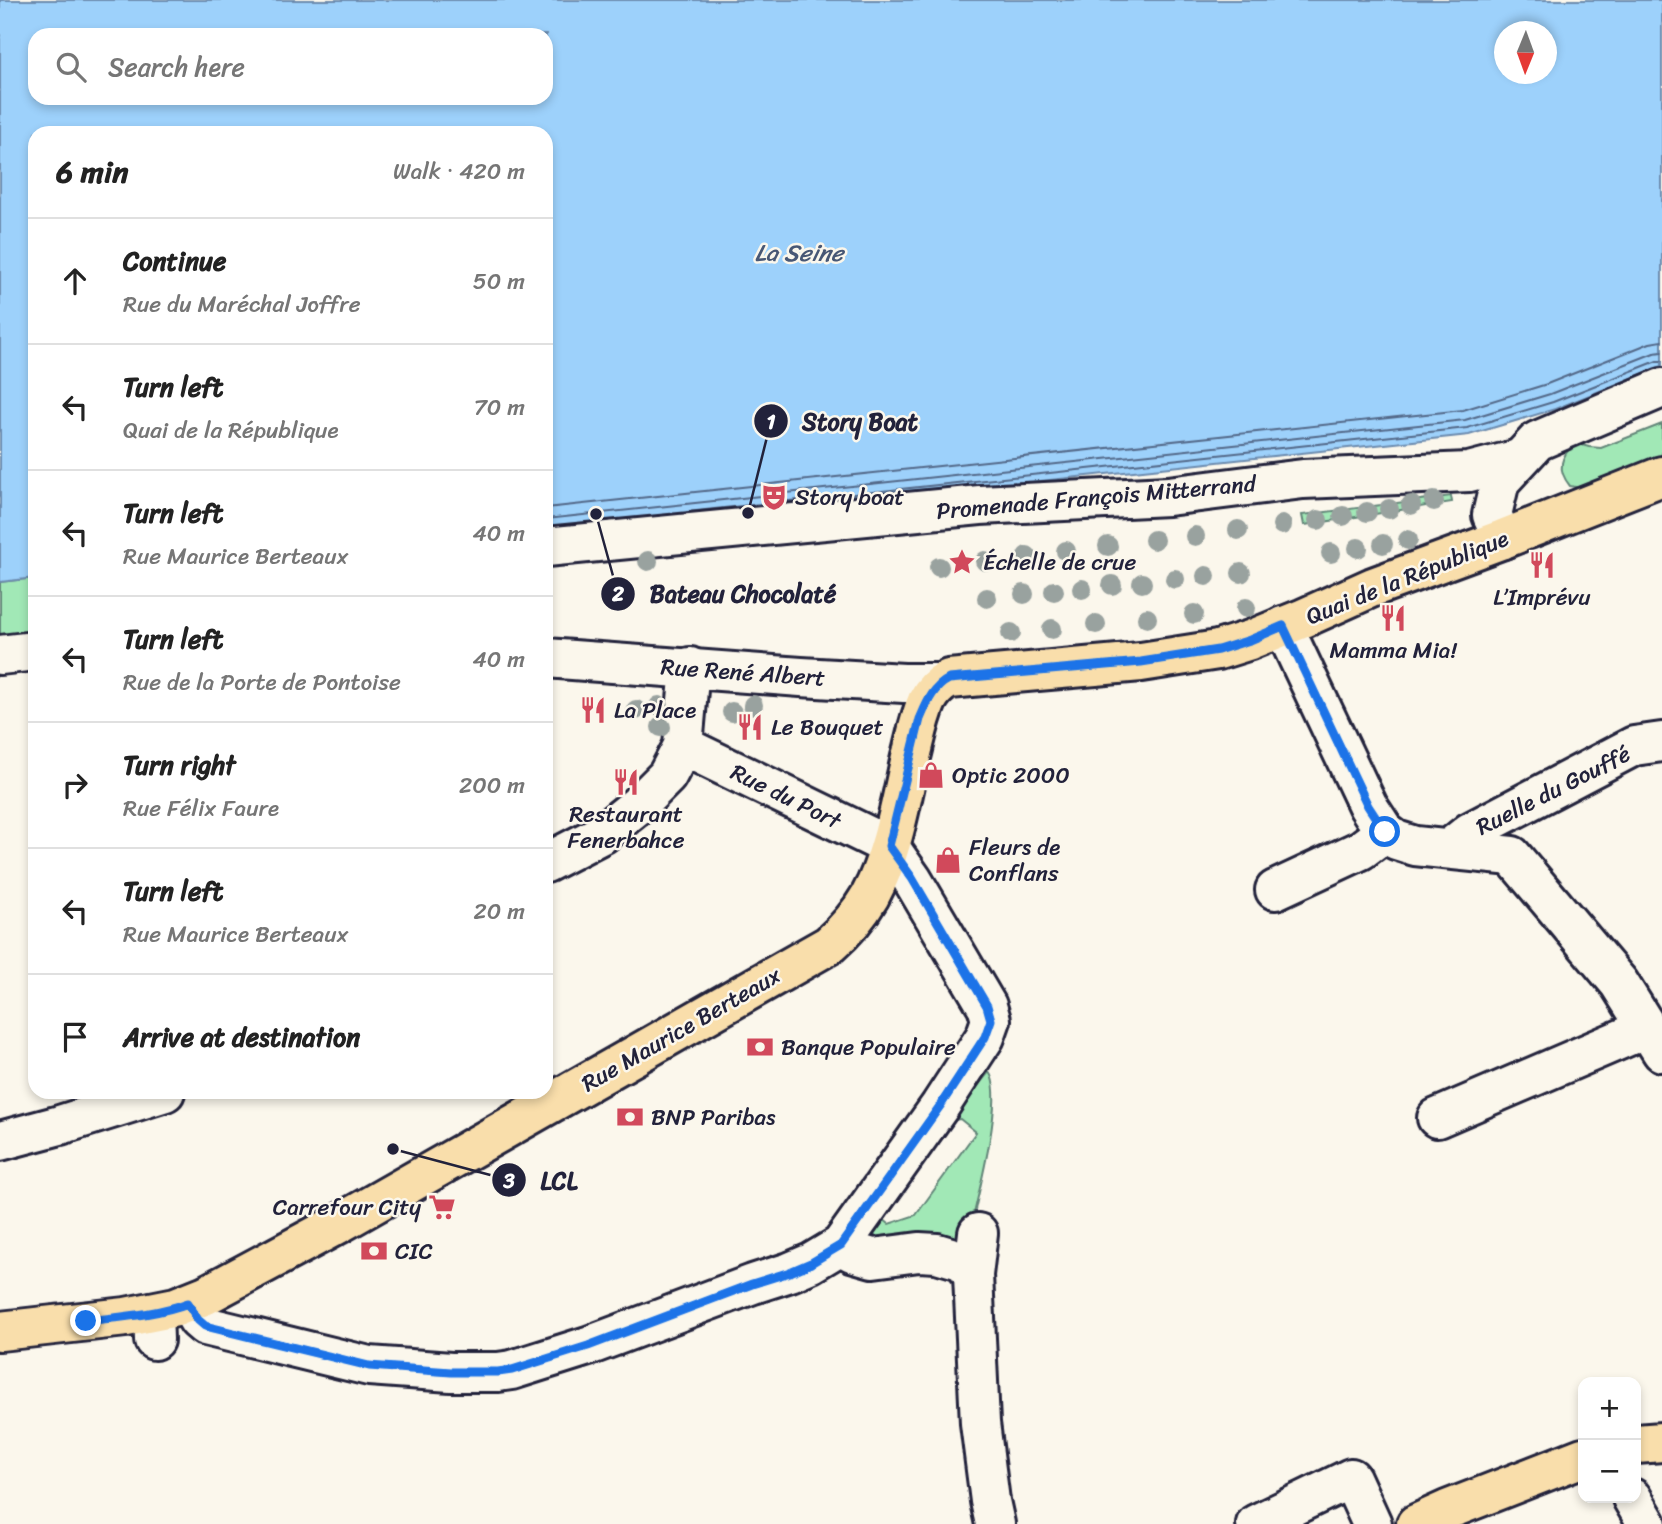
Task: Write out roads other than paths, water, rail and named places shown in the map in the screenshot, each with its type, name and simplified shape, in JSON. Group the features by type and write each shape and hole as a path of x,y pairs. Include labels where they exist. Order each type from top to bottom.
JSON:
{"main road":[{"name":"Quai de la République","path":"940,683 949,679 1141,662 1218,650 1250,640 1373,587 1662,476"},
{"name":"Rue Maurice Berteaux","path":"0,1331 126,1317 165,1318 342,1222 829,945 847,928 870,896 889,846 920,719 928,699 940,683"},
{"path":"1641,1444 1662,1442"},
{"path":"1416,1524 1578,1459"}],"street":[{"name":"Promenade François Mitterrand","path":"1503,539 1492,515 1500,481 1537,441 1662,388"},
{"name":"Promenade François Mitterrand","path":"553,546 980,505 1170,509 1303,479 1469,472 1519,459"},
{"path":"1283,626 1368,806 1385,832 1396,840 1415,846 1512,856 1619,983 1654,1040 1437,1118"},
{"path":"0,654 28,652"},
{"name":"Rue René Albert","path":"553,658 814,678 940,683"},
{"path":"553,859 602,834 639,805 667,776 683,746 690,667"},
{"path":"0,673 28,671"},
{"name":"Ruelle du Gouffé","path":"1449,849 1470,832 1634,746 1662,742"},
{"name":"Rue du Port","path":"683,746 889,846"},
{"path":"1275,890 1361,850 1385,832"},
{"path":"165,1318 198,1320 205,1326 369,1366 451,1372 498,1372 588,1346 790,1272 841,1245 940,1106 985,1037 991,1020 987,1006 912,878 889,846"},
{"path":"0,1141 141,1099"},
{"path":"978,1233 973,1275 980,1423 995,1524"},
{"path":"841,1245 852,1252 873,1258 919,1252 937,1253 964,1261 973,1275"},
{"path":"1256,1524 1351,1478 1372,1524"},
{"path":"1635,1503 1647,1524"}],"water":[{"name":"La Seine","path":"0,0 1662,0 1662,366 1555,409 1469,435 553,533 553,126 28,126 28,579 0,582"}],"place":[{"name":"Story boat","path":"774,497"},
{"name":"Story Boat","path":"748,513"},
{"name":"Bateau Chocolaté","path":"596,514"},
{"name":"Échelle de crue","path":"962,562"},
{"name":"L’Imprévu","path":"1542,565"},
{"name":"Mamma Mia!","path":"1393,618"},
{"name":"La Place","path":"593,710"},
{"name":"Le Bouquet","path":"750,727"},
{"name":"Optic 2000","path":"931,775"},
{"name":"Restaurant Fenerbahce","path":"626,782"},
{"name":"Fleurs de Conflans","path":"948,860"},
{"name":"Banque Populaire","path":"760,1047"},
{"name":"BNP Paribas","path":"630,1117"},
{"name":"LCL","path":"393,1149"},
{"name":"Carrefour City","path":"442,1207"},
{"name":"CIC","path":"374,1251"}]}
